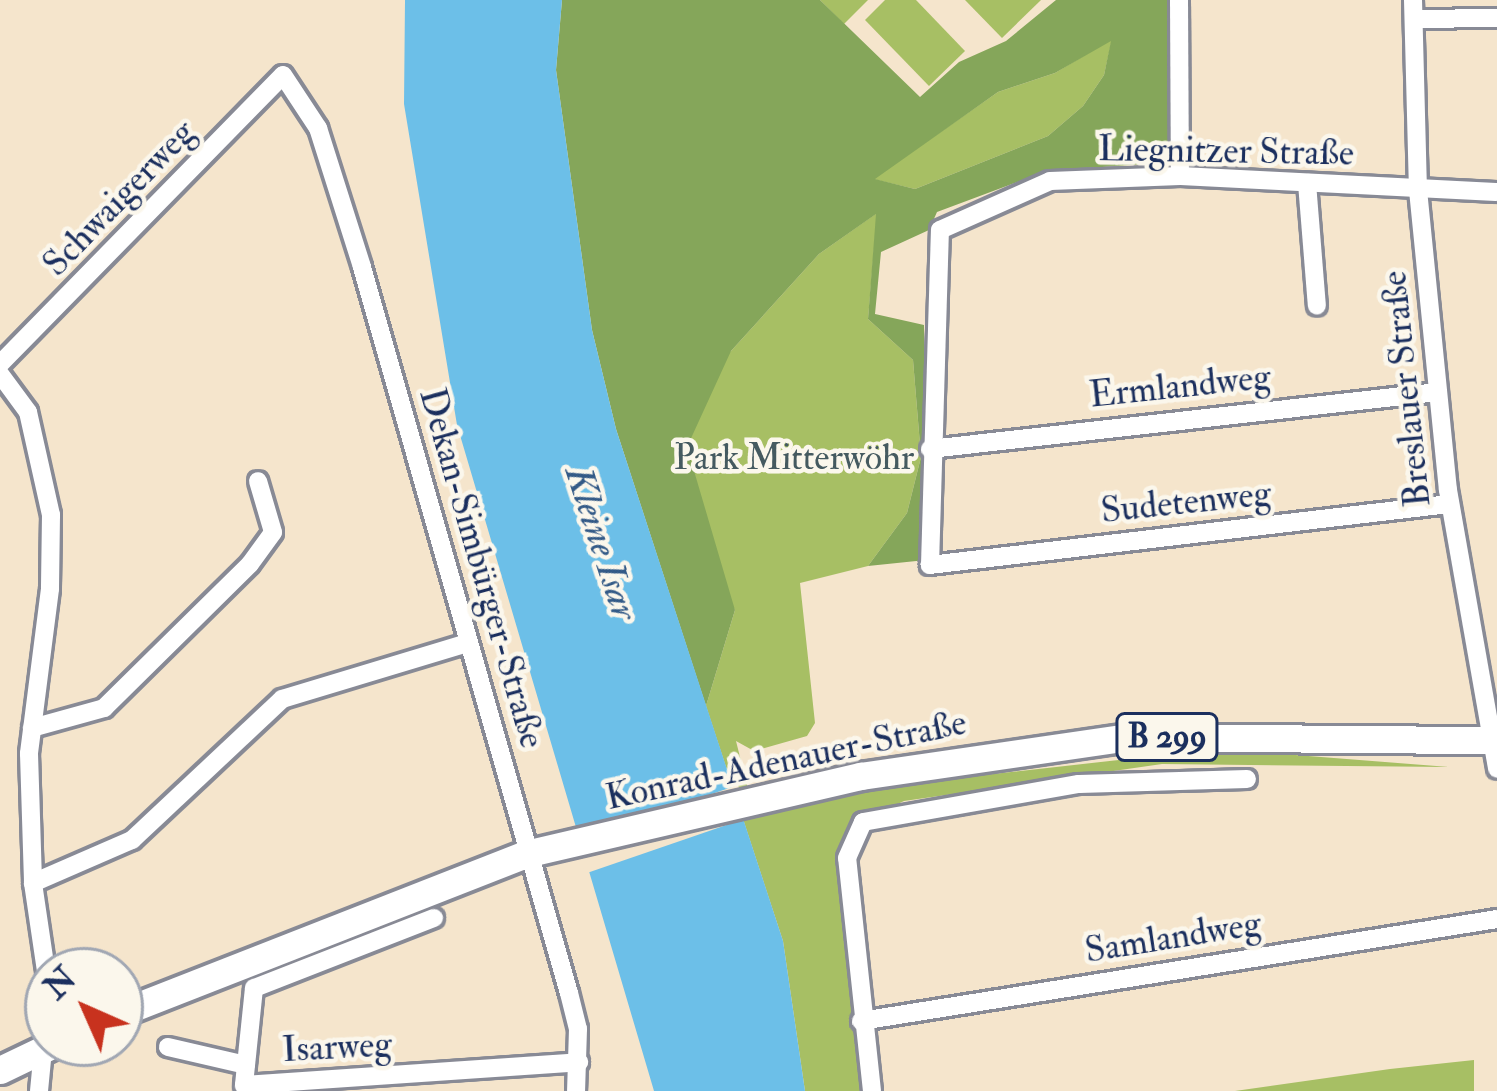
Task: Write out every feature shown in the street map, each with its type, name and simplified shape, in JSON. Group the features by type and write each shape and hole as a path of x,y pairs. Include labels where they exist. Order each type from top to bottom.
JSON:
{"main road":[{"name":"Konrad-Adenauer-Straße","path":"144,1004 533,852 782,791 1128,737 1494,740"}],"street":[{"path":"1179,0 1180,176"},
{"path":"1414,10 1497,17"},
{"name":"Breslauer Straße","path":"1414,10 1418,190 1449,504 1497,769"},
{"name":"Schwaigerweg","path":"0,364 283,75"},
{"name":"Dekan-Simbürger-Straße","path":"283,75 318,128 466,643 533,852 569,993 579,1062 576,1091"},
{"name":"Liegnitzer Straße","path":"930,565 936,260 945,221 1050,182 1180,176 1497,192"},
{"path":"1307,184 1317,306"},
{"path":"0,374 28,412 51,515 32,728 33,883 42,947"},
{"name":"Ermlandweg","path":"930,449 1438,392"},
{"path":"32,728 104,708 250,564 273,532 258,481"},
{"name":"Sudetenweg","path":"930,565 1449,504"},
{"path":"33,883 133,840 282,699 466,643"},
{"path":"872,1091 847,858 863,821 1079,784 1246,779"},
{"name":"Isarweg","path":"434,918 254,988 244,1080 579,1062"},
{"name":"Samlandweg","path":"861,1021 1497,919"},
{"path":"168,1047 244,1080"}],"green space":[{"path":"562,0 820,0 920,97 959,62 1006,41 1056,0 1181,0 1172,162 1047,171 937,212 929,230 881,252 875,314 924,325 926,560 868,566 907,513 921,457 913,360 868,319 876,214 819,254 731,351 687,447 735,610 706,706 616,429 592,330 556,70","holes":["1111,41 1104,75 1083,106 1048,136 915,189 875,179 998,92 1055,73"]},
{"path":"820,0 868,0 844,24"},
{"path":"885,0 916,0 965,51 929,86 865,20"},
{"path":"965,0 1041,0 1002,38"},
{"path":"1112,39 1104,75 1083,106 1048,136 915,189 873,179 998,92 1055,73"},
{"name":"Park Mitterwöhr","path":"877,213 868,319 913,360 921,457 907,513 868,566 800,583 815,723 807,736 754,751 736,741 753,809 794,796 1218,749 1449,767 1162,764 904,801 878,813 851,839 870,1091 805,1091 783,941 706,706 735,610 624,419 731,351 819,254"},
{"path":"1474,1060 1474,1091 1235,1091 1390,1069"}],"water":[{"name":"Kleine Isar","path":"405,0 562,0 556,70 592,330 616,429 783,941 805,1091 654,1091 457,425 404,104"}],"pier":[{"path":"738,785 749,817 585,873 574,841"}]}
